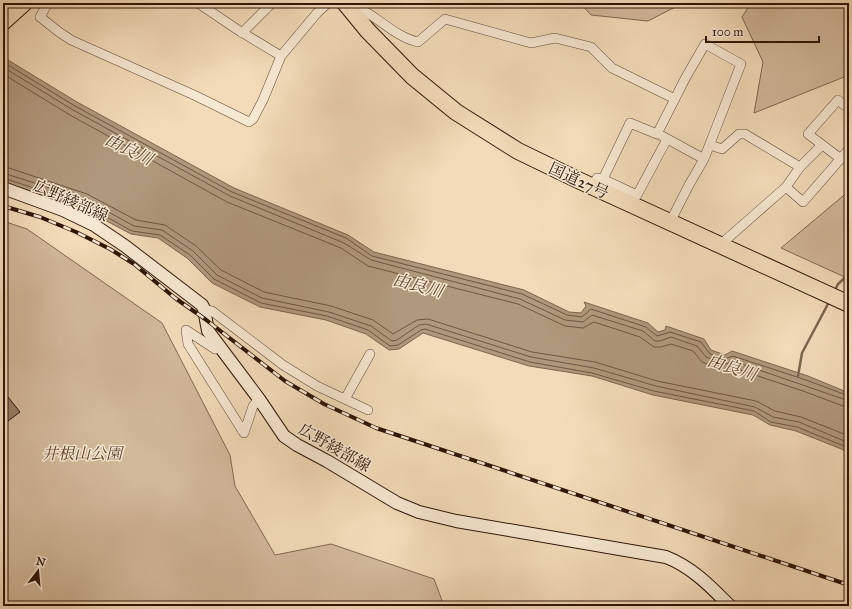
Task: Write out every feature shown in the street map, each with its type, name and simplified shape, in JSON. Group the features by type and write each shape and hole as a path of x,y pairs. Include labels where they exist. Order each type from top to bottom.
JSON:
{"highway":[{"path":"3,22 24,3"},
{"name":"国道27号","path":"346,4 368,31 412,76 456,112 518,151 598,183 670,222 849,304"}],"main road":[{"name":"広野綾部線","path":"3,188 63,210 94,224 202,305 208,331 259,399 284,436 397,503 419,512 456,521 666,557 678,561 689,568 730,606"}],"street":[{"path":"48,3 40,17 71,40 194,95 249,122 254,119 264,100 281,56 328,3"},
{"path":"198,3 242,33 281,56"},
{"path":"242,33 272,3"},
{"path":"346,4 350,4 373,16 407,40 418,42 445,19 531,43 555,38 591,47 612,68 675,99"},
{"path":"657,134 705,44 741,64 704,159 670,222"},
{"path":"841,159 808,134 838,100 849,109"},
{"path":"667,139 637,195 598,183 630,123 657,134 667,139 704,159"},
{"path":"710,145 722,149 739,134 745,134 800,167"},
{"path":"720,245 786,187 800,167 822,145"},
{"path":"786,187 803,202 849,150"},
{"path":"204,309 212,312 284,365 317,386 368,410"},
{"path":"219,344 215,349 186,330 188,344 244,432 253,406 259,399"},
{"path":"345,399 370,354"}],"green space":[{"path":"580,3 683,3 648,21 591,15"},
{"path":"751,3 849,3 849,75 754,113 763,62 742,17"},
{"path":"849,191 849,279 781,248"},
{"name":"井根山公園","path":"3,221 27,229 162,323 230,455 235,486 275,555 331,544 434,579 444,606 3,606"}],"water":[{"name":"由良川","path":"3,57 77,102 234,188 348,235 374,252 524,290 569,312 581,313 586,306 584,302 648,323 658,332 665,330 666,326 704,339 711,350 725,355 732,351 808,376 849,393 849,452 796,431 770,425 753,415 653,395 592,376 529,366 423,333 399,349 389,350 366,334 326,320 260,307 212,283 187,258 158,238 131,234 82,208 3,182"}],"building":[{"path":"8,397 20,412 8,421 3,414 3,400"}],"waterway":[{"path":"834,292 838,284 849,274"},
{"path":"798,376 802,353 829,302"}],"railway":[{"path":"3,206 40,217 76,232 110,249 134,264 175,298 205,319 285,381 324,404 376,428 849,585"}]}
